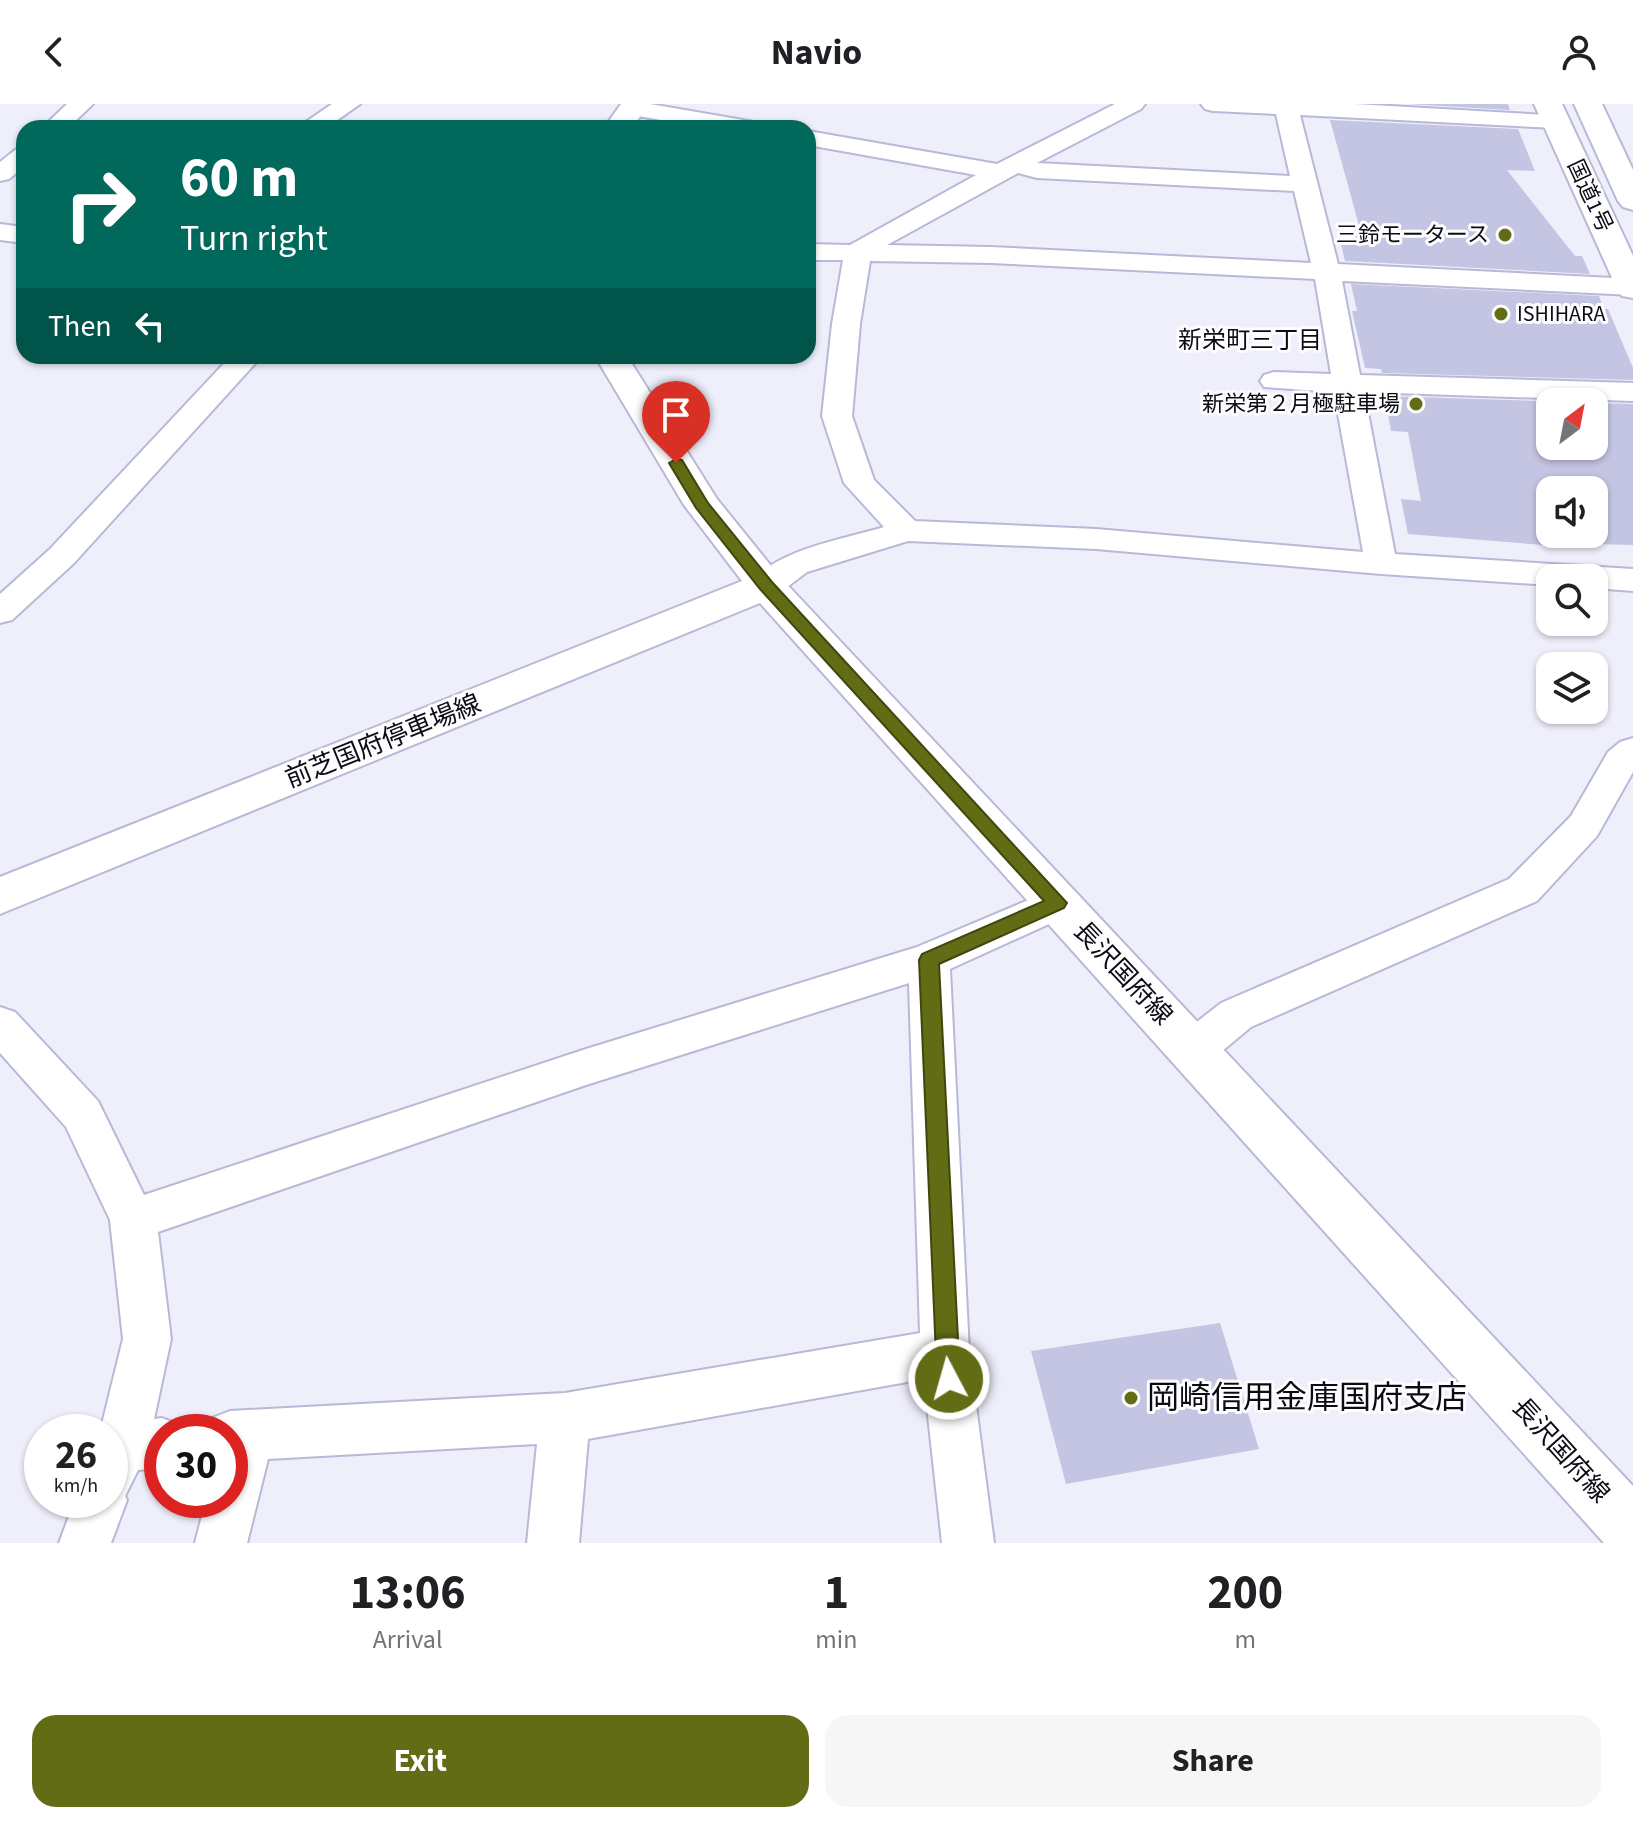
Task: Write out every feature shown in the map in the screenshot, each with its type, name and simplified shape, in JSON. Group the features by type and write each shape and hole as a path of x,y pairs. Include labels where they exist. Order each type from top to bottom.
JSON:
{"main road":[{"name":"国道1号","path":"1588,104 1633,201"},
{"name":"国道1号","path":"1552,113 1633,288"},
{"name":"長沢国府線","path":"616,364 702,505 766,586 1633,1530"},
{"name":"前芝国府停車場線","path":"0,896 766,586"}],"street":[{"path":"63,120 81,104"},
{"path":"322,120 348,104"},
{"path":"858,251 1008,168 1133,104"},
{"path":"1213,104 1552,113"},
{"path":"1286,106 1327,273 1381,564"},
{"path":"628,113 684,120"},
{"path":"816,139 1037,171 1305,184"},
{"path":"0,174 16,161"},
{"path":"858,251 846,324 837,416 860,483 906,531"},
{"path":"816,252 858,251 1633,288"},
{"path":"0,612 62,556 239,364"},
{"path":"1274,381 1633,392"},
{"path":"766,586 795,565 906,531 1096,539 1381,564 1633,580"},
{"path":"1194,1049 1236,1015 1523,890 1584,826 1621,761 1633,751"},
{"path":"133,1220 572,1072 929,960 1057,903"},
{"path":"929,960 945,1352 968,1543"},
{"path":"0,1024 82,1114 133,1220 147,1339 131,1456"},
{"path":"248,1436 565,1418 764,1386 945,1352"},
{"path":"553,1543 565,1418"},
{"path":"85,1543 94,1518"},
{"path":"221,1543 225,1518"}],"building":[{"path":"1407,104 1508,104 1510,110"},
{"path":"1330,120 1518,129 1535,171 1507,170 1575,256 1582,256 1590,274 1345,261 1337,228 1360,229"},
{"path":"1351,284 1599,296 1604,309 1608,309 1633,368 1633,380 1382,373 1381,369 1365,368 1352,311 1357,311"},
{"path":"1385,396 1536,401 1536,460 1608,460 1608,403 1633,404 1633,545 1608,544 1608,476 1536,476 1536,544 1408,534 1401,499 1421,501 1408,432 1391,431"},
{"path":"1220,1323 1259,1449 1066,1484 1031,1351"}],"place":[{"name":"三鈴モータース","path":"1505,235"},
{"name":"ISHIHARA","path":"1501,314"},
{"name":"新栄第２月極駐車場","path":"1416,404"},
{"name":"岡崎信用金庫国府支店","path":"1131,1398"}],"district":[{"name":"新栄町三丁目","path":"1250,340"}],"route":[{"path":"676,463 702,505 766,586 1057,903 929,960 945,1352 949,1379"}]}
